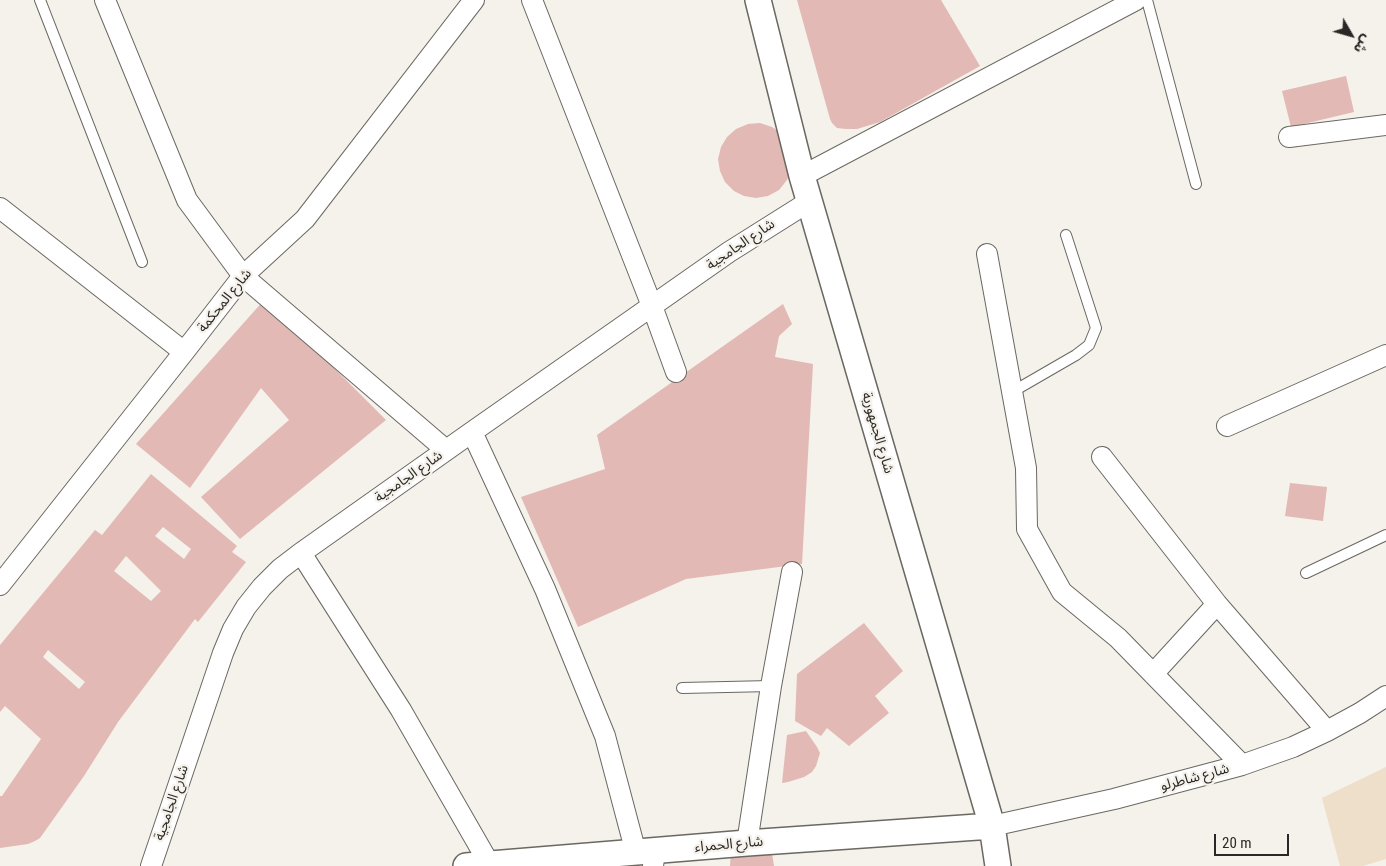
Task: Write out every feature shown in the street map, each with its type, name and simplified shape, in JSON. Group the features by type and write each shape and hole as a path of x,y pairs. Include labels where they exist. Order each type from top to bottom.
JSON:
{"street":[{"path":"105,0 188,200 243,276 446,450"},
{"name":"شارع المحكمة","path":"0,586 243,276 305,219 474,0"},
{"path":"532,0 676,372"},
{"name":"شارع الجمهورية","path":"758,0 802,176 992,826 998,866"},
{"path":"802,176 1136,0"},
{"path":"1288,137 1386,125"},
{"name":"شارع الجامجية","path":"151,866 222,653 246,607 262,587 280,569 301,553 446,450 729,252 810,201"},
{"path":"0,208 184,352"},
{"path":"987,254 1026,468 1027,529 1062,592 1118,638 1242,765"},
{"path":"1227,426 1386,355"},
{"path":"472,432 545,590 605,736 648,857"},
{"path":"1102,458 1217,604 1327,731"},
{"path":"301,553 401,710 478,865"},
{"path":"747,843 771,686 792,572"},
{"path":"1153,674 1217,604"},
{"name":"شارع شاطرلو","path":"992,826 1114,799 1242,765 1327,731 1386,696"},
{"name":"شارع الحمراء","path":"478,865 648,857 747,843 992,826"}],"lane":[{"path":"40,0 142,262"},
{"path":"1147,0 1196,184"},
{"path":"1012,392 1076,355 1089,345 1096,328 1066,235"},
{"path":"1306,573 1386,535"},
{"path":"682,688 771,686"}],"shaded area":[{"path":"1386,767 1386,859 1363,866 1340,866 1322,798"}],"building":[{"path":"797,0 941,0 980,66 880,122 857,129 837,128 830,119"},
{"path":"1346,76 1354,112 1291,127 1282,91"},
{"path":"760,123 772,127 782,134 792,169 787,180 779,190 768,196 756,198 744,196 734,191 725,182 720,171 718,159 721,147 727,137 736,129 748,124"},
{"path":"265,299 386,420 240,539 201,497 289,420 261,388 190,488 136,444"},
{"path":"783,304 792,324 779,336 775,357 813,364 802,564 686,579 578,627 521,497 605,469 597,435"},
{"path":"151,474 237,546 232,552 246,562 198,622 195,619 118,722 84,776 40,838 28,844 0,848 0,796 2,796 41,739 5,706 0,712 0,645 95,530 102,535","holes":["163,527 191,549 184,559 155,536","126,556 161,591 151,601 114,571","48,650 85,682 79,689 43,657"]},
{"path":"1290,483 1327,487 1323,521 1285,516"},
{"path":"864,623 903,671 875,696 889,713 849,746 827,728 821,736 795,721 797,674"},
{"path":"806,731 820,753 816,766 812,772 804,777 782,783 787,735"},
{"path":"731,852 772,853 774,866 730,866"}]}
